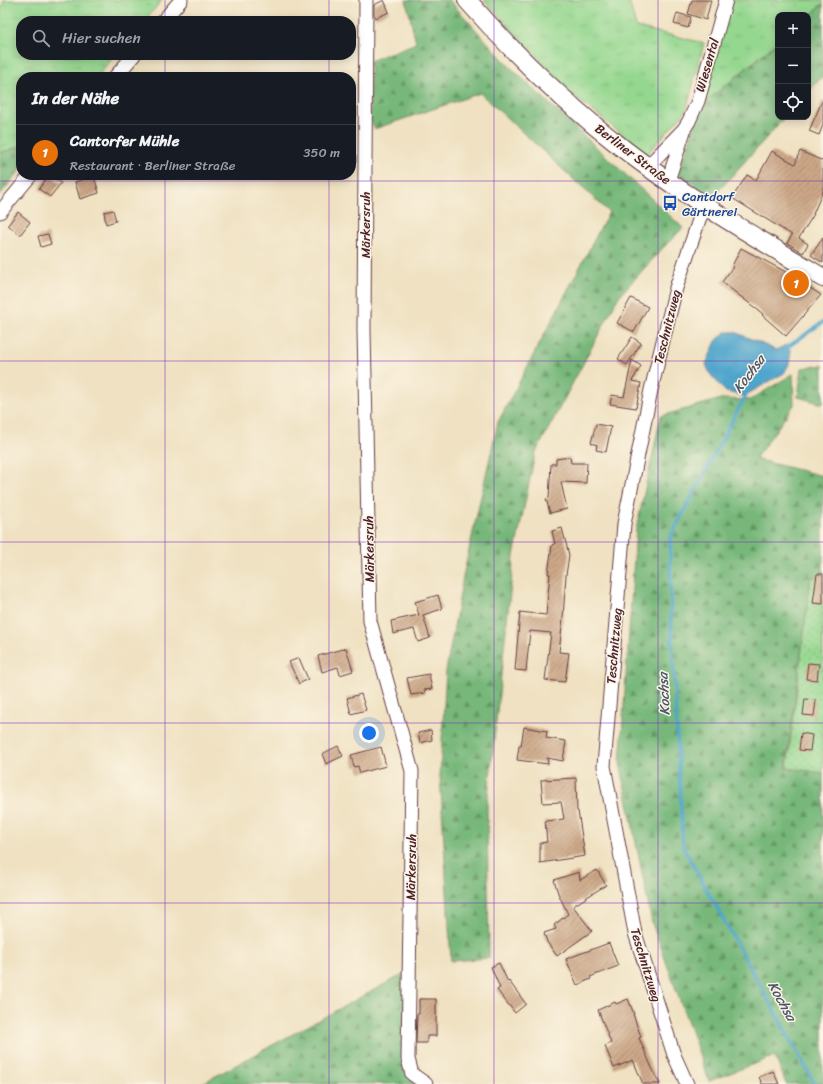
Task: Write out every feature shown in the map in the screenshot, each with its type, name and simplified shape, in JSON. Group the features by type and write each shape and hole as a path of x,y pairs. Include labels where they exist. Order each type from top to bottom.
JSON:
{"main road":[{"name":"Berliner Straße","path":"467,0 493,31 576,111 668,181 707,207 823,278"}],"street":[{"path":"167,16 181,0"},
{"name":"Märkersruh","path":"366,0 364,330 370,622 412,771 408,1059 412,1074 426,1084"},
{"name":"Wiesental","path":"648,166 690,121 698,100 726,0"},
{"path":"119,72 130,60"},
{"name":"Wiesental","path":"668,181 684,129"},
{"path":"0,212 27,180"},
{"name":"Teschnitzweg","path":"687,1084 674,1055 635,933 604,766 624,524 651,390 676,288 700,217 707,207"}],"green space":[{"path":"4,0 162,0 148,16 16,16 16,60 111,60 101,72 16,72 16,148 0,153 0,13"},
{"path":"406,0 449,0 508,65 683,228 619,296 535,454 514,556 487,804 489,958 451,961 440,775 446,671 464,572 498,422 609,212 480,93 374,129 370,117 370,61 416,43"},
{"path":"484,0 629,0 636,27 704,43 686,111 647,154 573,95"},
{"path":"729,0 823,0 823,4 811,14 811,12 775,12 775,44 702,105"},
{"path":"823,4 823,76 811,89 811,48 811,14"},
{"path":"775,44 775,120 782,120 712,198 678,173 702,105"},
{"path":"16,148 16,175 0,195 0,153"},
{"path":"823,365 823,404 798,397 802,368"},
{"path":"793,374 794,405 755,459 823,476 823,579 811,577 786,768 823,773 823,1084 786,1084 775,1056 709,1081 652,923 620,763 636,530 661,416 721,399 750,400"},
{"path":"811,577 823,579 823,773 787,768"},
{"path":"407,972 403,1069 418,1084 201,1084"}],"water":[{"path":"725,332 735,332 776,350 786,345 791,351 789,364 784,373 744,396 726,392 710,374 706,364 716,341"}],"building":[{"path":"384,0 389,12 376,18 374,14 374,5"},
{"path":"692,0 711,0 706,20 688,14"},
{"path":"677,13 691,17 688,28 674,24"},
{"path":"823,99 823,125 819,135 809,131"},
{"path":"772,151 795,164 800,151 823,161 823,191 814,214 799,238 808,244 803,253 787,243 792,235 732,198 747,175 756,180"},
{"path":"45,180 56,180 61,183 50,197 39,189"},
{"path":"81,180 95,180 99,193 80,199 75,182"},
{"path":"113,210 116,221 106,224 104,212"},
{"path":"18,212 30,222 20,235 8,225"},
{"path":"48,234 51,244 41,247 38,236"},
{"path":"823,238 823,263 811,255"},
{"path":"741,248 786,272 821,295 786,336 762,315 763,314 722,282 733,267 732,266"},
{"path":"631,298 648,307 634,332 617,323"},
{"path":"632,337 641,343 627,365 618,359"},
{"path":"632,360 641,366 632,381 641,383 636,408 610,404 612,395 624,397"},
{"path":"596,424 611,427 606,452 596,450 597,445 591,443"},
{"path":"570,457 571,463 587,463 586,483 561,482 567,509 550,513 546,499 549,498 551,464 556,464 556,459"},
{"path":"562,528 569,555 559,652 569,653 565,682 545,680 551,633 530,631 526,671 515,670 520,612 546,615 550,574 548,574 552,545 555,544 552,531"},
{"path":"817,574 823,574 823,604 813,603"},
{"path":"438,595 442,609 423,615 430,638 418,642 414,629 393,634 391,621 419,615 415,602"},
{"path":"346,648 353,671 340,675 338,667 322,672 318,656"},
{"path":"299,658 308,679 299,684 289,662"},
{"path":"808,663 819,664 817,680 806,679"},
{"path":"429,674 432,689 424,690 425,693 411,695 407,678"},
{"path":"361,694 366,710 351,714 347,698"},
{"path":"805,699 816,700 814,716 803,715"},
{"path":"524,727 547,731 546,738 566,741 563,761 547,758 548,764 517,760"},
{"path":"431,730 432,740 420,743 418,733"},
{"path":"801,733 812,735 810,751 799,750"},
{"path":"338,746 343,756 326,764 322,754"},
{"path":"381,747 386,766 360,773 358,766 354,767 351,755"},
{"path":"576,778 577,811 585,856 540,863 540,843 547,842 545,821 564,819 561,802 543,803 541,780"},
{"path":"597,870 606,885 573,906 592,931 557,956 547,942 544,933 556,929 554,925 568,914 558,893 554,880 579,872 580,880"},
{"path":"609,943 618,966 590,977 591,979 577,985 566,959"},
{"path":"499,963 508,982 509,981 526,1004 515,1013 497,990 500,988 491,967"},
{"path":"419,999 436,999 436,1036 427,1036 427,1043 416,1043"},
{"path":"628,999 641,1037 639,1038 660,1084 643,1084 633,1060 614,1068 605,1046 611,1043 598,1010 615,1002 616,1004"},
{"path":"773,1071 779,1084 762,1084 759,1077"}],"waterway":[{"name":"Kochsa","path":"785,349 823,322"},
{"name":"Kochsa","path":"747,393 670,538 671,619 683,847 815,1084"}],"place":[{"name":"Cantdorf Gärtnerei","path":"670,203"},
{"name":"Cantorfer Mühle","path":"796,283"}]}
